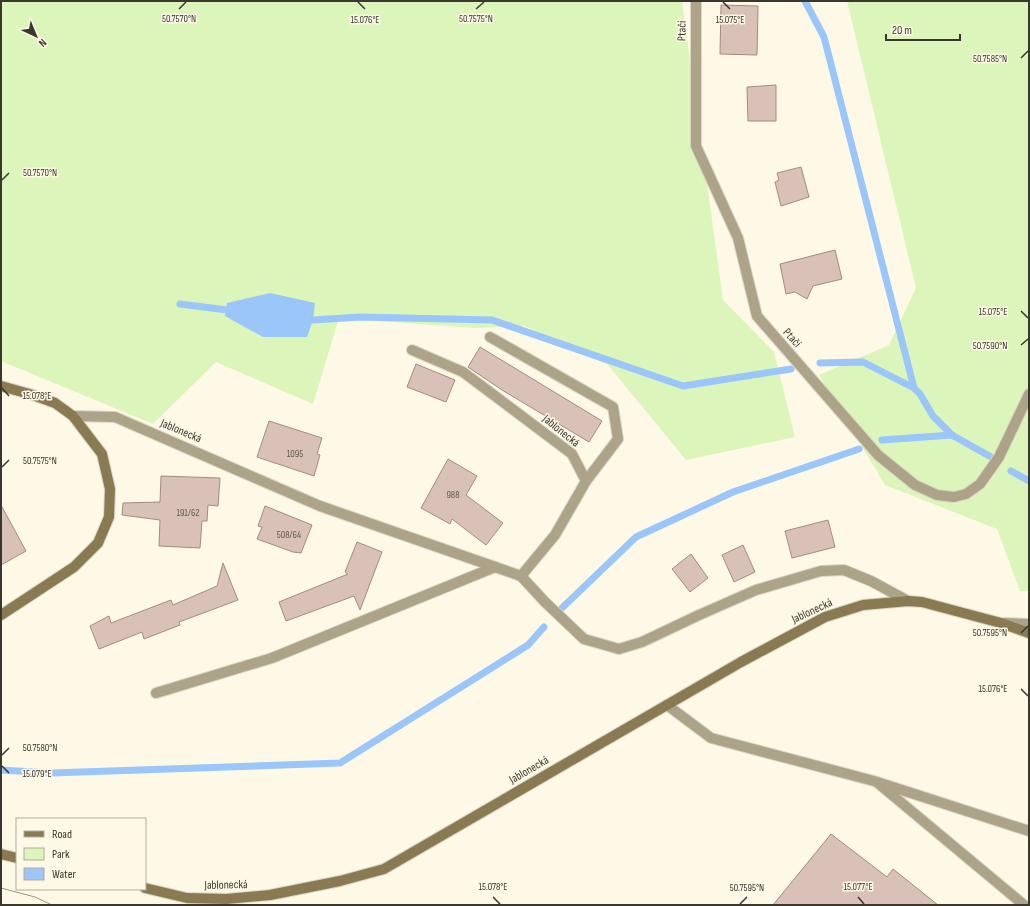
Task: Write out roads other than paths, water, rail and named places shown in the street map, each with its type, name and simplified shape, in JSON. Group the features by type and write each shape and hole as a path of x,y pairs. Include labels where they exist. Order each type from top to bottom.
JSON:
{"main road":[{"path":"1,386 55,402 73,416 102,454 110,489 109,517 98,543 74,568 1,615"},
{"name":"Jablonecká","path":"146,888 187,898 226,899 270,895 340,882 384,869 741,662 825,617 863,605 908,601 922,602 1001,623 1029,633"},
{"path":"1,854 16,858"}],"street":[{"name":"Ptačí","path":"696,1 696,146 738,238 756,316 878,455 915,485 937,495 954,497 966,494 980,484 999,457 1029,394"},
{"path":"490,337 613,407 618,439 586,481 555,535 521,576"},
{"name":"Jablonecká","path":"412,350 463,372 572,454 586,481"},
{"name":"Jablonecká","path":"73,416 116,417 320,506 521,576 545,602 584,639 619,649 642,642 756,590 821,571 844,570 871,581 908,601"},
{"path":"156,693 272,658 495,567"},
{"path":"1001,623 1029,624"},
{"path":"667,705 711,738 874,781 1029,831"},
{"path":"874,781 1024,905"}],"water":[{"path":"270,293 315,303 313,320 307,337 263,337 225,316 227,303"}],"waterway":[{"path":"805,1 824,37 914,388"},
{"path":"180,304 235,311"},
{"path":"305,319 313,320 361,317 492,320 683,386 791,369"},
{"path":"820,363 863,362 914,388 920,394 933,416 952,435"},
{"path":"882,440 952,435 991,457"},
{"path":"562,608 636,537 733,492 859,449"},
{"path":"1011,471 1029,481"},
{"path":"1,770 52,773 340,763 528,645 544,627"}],"tram line":[{"path":"1,888 35,897 52,905"}]}
